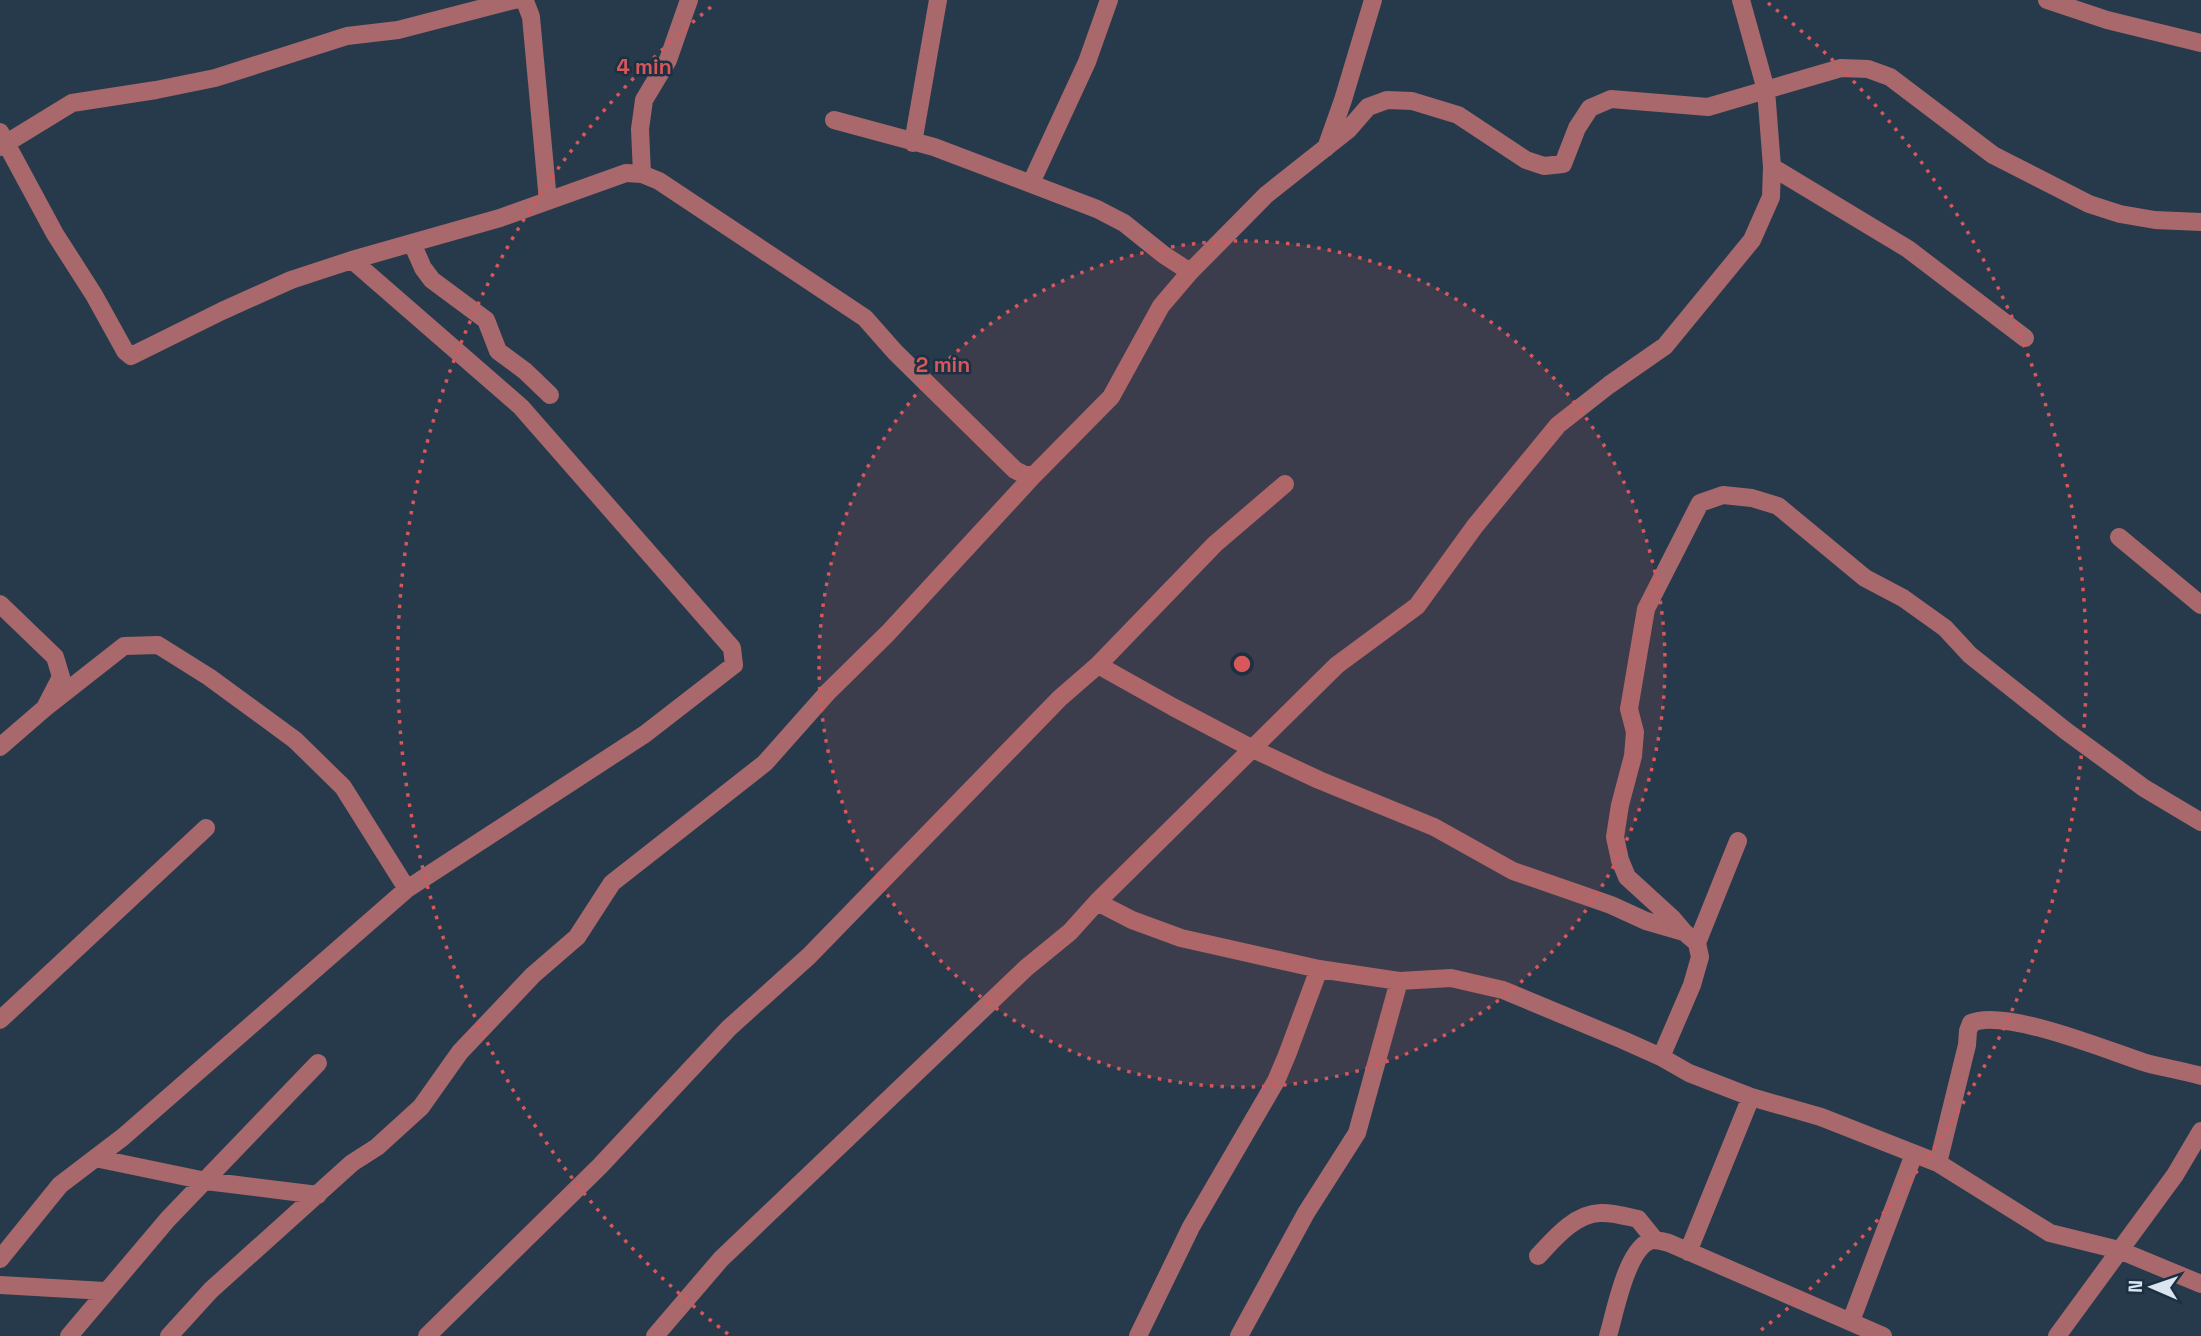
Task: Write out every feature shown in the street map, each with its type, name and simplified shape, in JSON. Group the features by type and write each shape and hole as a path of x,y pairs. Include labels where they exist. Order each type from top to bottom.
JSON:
{"street":[{"path":"514,0 398,30 347,36 215,78 72,103 2,141 125,352 131,356 291,280 500,218 626,173 642,174 659,181 865,318 895,352 1015,470 1033,476"},
{"path":"520,0 525,1 531,17 548,201"},
{"path":"642,174 640,129 644,100 668,61 689,0"},
{"path":"913,143 938,0"},
{"path":"1031,183 1087,62 1109,0"},
{"path":"1326,148 1373,0"},
{"path":"654,1336 721,1259 1026,968 1070,932 1097,902 1337,665 1417,606 1475,526 1558,425 1665,346 1752,240 1771,197 1772,167 1766,90 1741,0"},
{"path":"2047,0 2107,20 2201,43"},
{"path":"169,1336 211,1290 352,1163 377,1147 421,1107 460,1052 533,975 576,937 612,883 765,763 828,692 888,633 1033,476 1111,397 1161,306 1190,272 1266,195 1348,130 1368,107 1387,100 1412,101 1458,115 1527,160 1544,166 1563,164 1577,128 1590,108 1611,99 1707,107 1841,68 1868,69 1889,77 1993,155 2089,204 2132,216 2201,222"},
{"path":"834,120 934,147 1097,209 1124,223 1190,272"},
{"path":"1772,167 1908,249 2025,338"},
{"path":"412,243 423,268 432,280 486,320 498,351 531,376 550,395"},
{"path":"0,1259 60,1185 134,1128 407,889 645,734 734,665 732,648 521,407 352,260"},
{"path":"427,1336 600,1166 729,1028 809,956 1060,698 1098,665 1215,544 1285,484"},
{"path":"1661,1057 1692,985 1700,957 1691,937 1627,877 1615,837 1633,756 1635,732 1629,709 1646,609 1700,503 1723,495 1752,498 1778,506 1865,578 1903,598 1945,628 1970,655 2066,731 2144,788 2201,822"},
{"path":"2119,537 2201,605"},
{"path":"0,604 55,657 61,677 45,708"},
{"path":"0,747 124,646 158,645 209,677 295,740 333,777 343,787 407,889"},
{"path":"1098,665 1253,749 1319,780 1434,827 1513,871 1611,905 1691,937"},
{"path":"0,1020 206,828"},
{"path":"1691,937 1738,841"},
{"path":"1097,902 1132,920 1181,938 1319,969 1399,981 1451,978 1503,990 1661,1057 1689,1073 1751,1097 1821,1117 1938,1163 2050,1233 2119,1250 2201,1284"},
{"path":"1138,1336 1191,1227 1276,1081 1319,969"},
{"path":"1239,1336 1306,1213 1357,1133 1399,981"},
{"path":"1938,1163 1967,1045 1968,1031 1971,1023 1981,1018 2037,1027 2146,1063 2201,1076"},
{"path":"69,1336 205,1181 318,1063"},
{"path":"1688,1252 1751,1097"},
{"path":"2056,1336 2175,1175 2201,1131"},
{"path":"1851,1321 1914,1154"},
{"path":"95,1158 205,1181 318,1195"},
{"path":"1538,1256 1556,1236 1577,1221 1597,1213 1638,1219 1654,1240 1883,1336"},
{"path":"1608,1336 1627,1271 1641,1246 1654,1240"},
{"path":"0,1285 105,1292"}]}
